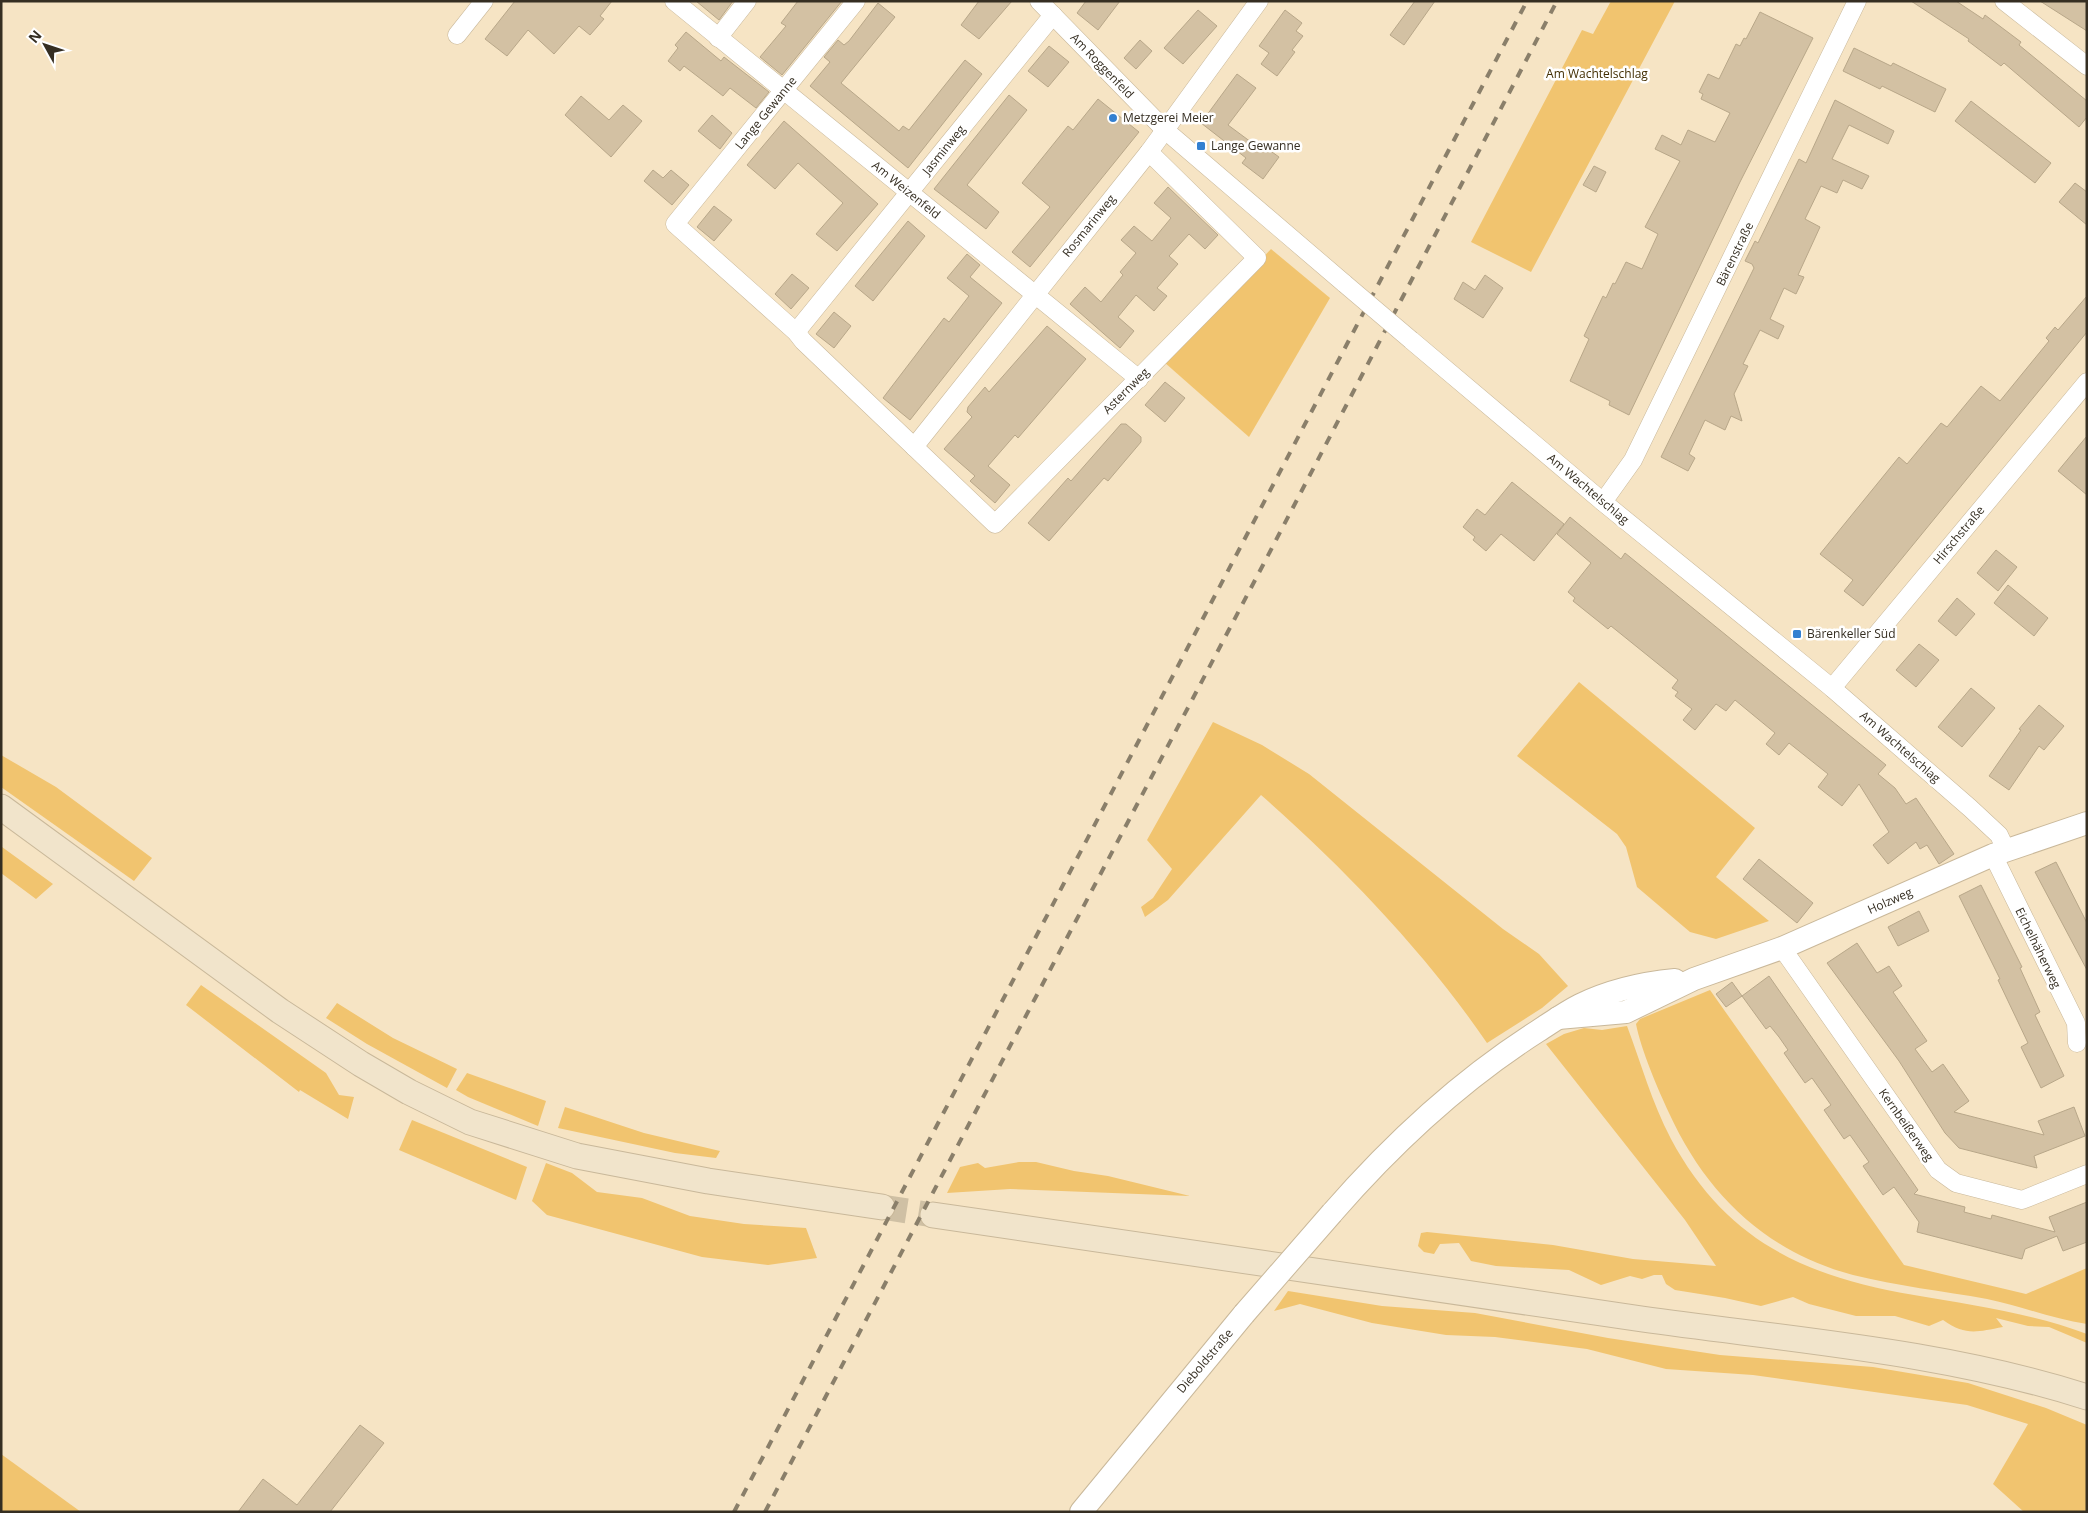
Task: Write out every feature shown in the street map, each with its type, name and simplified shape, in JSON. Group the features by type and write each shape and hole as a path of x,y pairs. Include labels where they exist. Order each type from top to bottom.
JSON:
{"main road":[{"path":"1,807 280,1011 361,1064 409,1092 470,1122 577,1156 708,1181 882,1207"},
{"path":"933,1215 1625,1316 1933,1358 2034,1380 2087,1397"}],"street":[{"path":"457,35 484,1"},
{"name":"Am Weizenfeld","path":"674,1 783,92 1035,293 1138,379"},
{"path":"718,38 748,1"},
{"name":"Lange Gewanne","path":"796,332 675,224 856,1"},
{"name":"Am Roggenfeld","path":"1039,1 1165,130"},
{"name":"Rosmarinweg","path":"914,447 1149,152 1259,1"},
{"name":"Bärenstraße","path":"1603,502 1633,460 1857,1"},
{"path":"2004,1 2087,66"},
{"name":"Jasminweg","path":"796,332 1053,16"},
{"name":"Am Wachtelschlag","path":"1165,130 1603,502 1832,688 1992,828 1999,835 2000,853"},
{"name":"Asternweg","path":"914,447 995,524 1257,258 1149,152"},
{"path":"796,332 803,341 914,447"},
{"name":"Hirschstraße","path":"1832,688 2087,382"},
{"name":"Holzweg","path":"1332,1213 1376,1164 1446,1100 1511,1048 1558,1018 1626,1012 1694,979 1782,948 2000,853 2087,823"},
{"name":"Eichelhäherweg","path":"2000,853 2076,1023 2077,1042"},
{"name":"Kernbeißerweg","path":"1782,948 1938,1170 1956,1183 2022,1200 2087,1174"},
{"name":"Dieboldstraße","path":"1080,1512 1244,1314 1332,1213"}],"green space":[{"name":"Am Wachtelschlag","path":"1611,1 1675,1 1531,272 1471,242 1582,30 1593,34"},
{"path":"1271,249 1330,298 1249,437 1164,362"},
{"path":"1579,682 1755,828 1716,877 1769,921 1716,939 1690,932 1637,887 1626,847 1617,834 1517,756"},
{"path":"1213,722 1262,745 1309,774 1503,929 1539,954 1568,986 1542,1008 1487,1043 1437,976 1382,912 1323,852 1261,795 1168,900 1145,917 1141,907 1153,898 1172,869 1147,840"},
{"path":"1,755 56,787 152,858 134,881 1,787"},
{"path":"1,846 53,884 36,899 1,873"},
{"path":"201,985 326,1073 339,1095 354,1097 348,1119 300,1090 299,1092 186,1005"},
{"path":"1710,990 1904,1265 2026,1294 2087,1268 2087,1324 1987,1299 1853,1275 1822,1265 1793,1251 1766,1235 1742,1216 1701,1169 1684,1142 1655,1081 1636,1024 1640,1019"},
{"path":"337,1003 393,1038 457,1069 447,1088 367,1044 326,1018"},
{"path":"1627,1026 1664,1125 1692,1174 1716,1203 1743,1228 1772,1248 1803,1264 1838,1277 1874,1287 2045,1320 2087,1334 2087,1343 2049,1327 2028,1326 1996,1318 2003,1327 1965,1331 1943,1320 1929,1326 1895,1316 1856,1316 1809,1304 1793,1297 1761,1306 1675,1290 1666,1284 1662,1275 1654,1275 1642,1279 1630,1276 1601,1285 1569,1270 1496,1266 1471,1261 1459,1243 1440,1244 1434,1254 1424,1252 1418,1246 1421,1233 1427,1232 1553,1245 1633,1259 1716,1266 1685,1220 1546,1044 1564,1034 1584,1028 1602,1030"},
{"path":"467,1073 546,1101 538,1126 468,1097 456,1090"},
{"path":"565,1107 644,1133 720,1151 716,1158 675,1153 558,1128"},
{"path":"412,1120 527,1167 516,1200 399,1150"},
{"path":"1019,1162 1036,1162 1074,1171 1108,1176 1190,1196 1010,1189 947,1193 960,1167 978,1163 985,1168"},
{"path":"546,1163 572,1173 597,1192 642,1198 690,1216 744,1224 806,1228 817,1258 768,1265 702,1257 547,1215 532,1201"},
{"path":"1288,1291 1382,1306 1475,1313 1608,1338 1720,1355 1873,1367 1968,1383 2046,1408 2087,1425 2087,1512 2024,1512 1993,1484 2028,1424 1967,1405 1753,1375 1666,1369 1587,1349 1495,1337 1446,1335 1372,1323 1300,1304 1274,1311"},
{"path":"1,1454 81,1512 1,1512"}],"building":[{"path":"515,1 612,1 600,16 604,19 590,35 579,26 554,54 528,30 507,56 485,39"},
{"path":"696,1 733,1 719,20"},
{"path":"798,1 842,1 782,75 760,57 786,26 781,23"},
{"path":"979,1 1012,1 979,39 961,25"},
{"path":"1086,1 1120,1 1098,30 1077,13"},
{"path":"1415,1 1435,1 1404,45 1390,35"},
{"path":"1911,1 1956,1 1983,19 1985,15 2021,42 2019,45 2087,101 2087,117 2079,127 2004,63 2001,66 1968,41 1969,39"},
{"path":"2040,1 2087,1 2087,31"},
{"path":"878,3 895,17 841,83 899,131 903,126 909,130 965,60 982,74 908,168 810,86 830,62 824,57 838,40 844,45 849,41"},
{"path":"1198,10 1217,26 1183,64 1164,48"},
{"path":"1285,10 1302,23 1296,31 1303,36 1292,50 1295,52 1277,76 1261,64 1269,53 1259,46"},
{"path":"1760,12 1813,38 1740,182 1629,415 1609,405 1610,401 1570,381 1589,339 1584,336 1603,296 1606,298 1626,262 1642,269 1658,234 1645,227 1680,161 1655,149 1662,135 1681,145 1688,130 1715,142 1730,113 1701,99 1703,94 1699,92 1708,74 1719,79 1736,44 1740,46 1744,38 1746,39"},
{"path":"686,32 721,61 724,57 769,92 756,108 730,88 723,96 684,66 680,71 668,61 678,48 675,45"},
{"path":"1140,40 1152,51 1136,69 1124,58"},
{"path":"1049,46 1069,62 1048,87 1028,71"},
{"path":"1854,48 1891,66 1893,63 1946,89 1935,112 1882,86 1880,89 1843,71"},
{"path":"1237,74 1256,88 1228,125 1255,145 1258,142 1279,157 1263,179 1242,163 1246,158 1201,123"},
{"path":"1009,95 1027,110 967,185 999,212 986,229 934,189"},
{"path":"581,96 609,120 623,105 642,121 611,157 565,115"},
{"path":"1098,99 1139,132 1030,267 1012,252 1050,207 1022,183 1068,126 1073,130"},
{"path":"1835,100 1894,131 1888,144 1849,125 1832,159 1869,176 1862,189 1843,180 1837,193 1821,186 1805,219 1820,227 1798,275 1804,277 1796,294 1784,288 1770,319 1784,326 1778,339 1760,330 1743,364 1748,366 1734,394 1742,421 1731,416 1725,430 1705,420 1689,454 1695,458 1688,471 1661,457 1754,268 1752,264 1745,261 1755,241 1758,243 1799,159 1806,163"},
{"path":"1971,101 2051,163 2035,183 1955,121"},
{"path":"712,115 732,133 720,149 698,131"},
{"path":"784,121 878,204 837,251 816,234 843,203 798,163 775,189 747,165"},
{"path":"1594,166 1606,172 1596,192 1583,185"},
{"path":"653,170 663,178 671,170 689,185 672,205 644,181"},
{"path":"2075,183 2087,192 2087,225 2059,202"},
{"path":"1168,187 1218,235 1205,249 1189,234 1169,256 1178,264 1157,288 1167,296 1154,311 1136,295 1118,317 1134,331 1120,348 1070,304 1085,287 1101,302 1123,275 1120,272 1136,253 1121,240 1134,226 1152,241 1171,218 1154,203"},
{"path":"714,206 732,220 714,241 697,227"},
{"path":"908,221 925,236 873,301 855,286"},
{"path":"967,254 980,265 970,277 1002,303 910,420 883,398 944,318 949,322 969,296 947,278"},
{"path":"792,274 809,288 791,309 775,294"},
{"path":"1485,275 1503,288 1483,318 1454,299 1463,282 1475,290"},
{"path":"2087,296 2087,332 1863,606 1844,591 1853,580 1820,554 1899,457 1907,464 1941,423 1947,427 1981,386 2000,401 2049,341 2046,338 2055,327 2058,330"},
{"path":"834,312 851,326 834,348 816,334"},
{"path":"1047,326 1086,359 1018,438 1015,435 988,466 1010,485 995,503 970,481 975,476 944,449 972,417 967,412 968,407 985,387 989,392"},
{"path":"1165,382 1185,398 1165,422 1145,405"},
{"path":"1121,424 1126,424 1141,437 1141,442 1108,481 1104,478 1049,541 1028,523 1068,478 1071,481"},
{"path":"2087,436 2087,495 2058,471"},
{"path":"1512,482 1564,524 1534,561 1501,534 1486,551 1473,540 1475,537 1463,527 1477,509 1485,515"},
{"path":"1570,517 1621,559 1625,553 1886,765 1878,774 1895,788 1906,804 1916,798 1954,854 1939,864 1927,845 1920,849 1916,842 1888,864 1873,845 1889,832 1859,784 1842,806 1818,787 1828,774 1789,743 1779,755 1766,744 1775,733 1735,700 1726,711 1716,704 1695,730 1683,720 1692,709 1675,696 1678,692 1672,688 1678,680 1611,626 1608,629 1573,601 1575,598 1568,592 1591,563 1557,534"},
{"path":"1996,550 2017,567 1998,591 1977,573"},
{"path":"2008,585 2048,618 2034,636 1994,603"},
{"path":"1957,598 1975,614 1956,636 1938,621"},
{"path":"1919,644 1939,660 1916,687 1896,670"},
{"path":"1971,688 1995,708 1962,747 1938,727"},
{"path":"2039,705 2064,726 2044,750 2039,746 2009,790 1989,776 2021,730 2019,729"},
{"path":"1759,859 1813,903 1797,923 1743,879"},
{"path":"2056,862 2087,923 2087,970 2035,872"},
{"path":"1981,885 2022,967 2020,968 2040,1012 2035,1015 2064,1076 2041,1088 2021,1047 2028,1043 1998,980 2000,979 1959,896"},
{"path":"1919,911 1929,931 1898,946 1888,927"},
{"path":"1857,943 1877,973 1889,966 1902,986 1893,992 1927,1041 1915,1049 1932,1072 1943,1064 1969,1101 1954,1112 2044,1135 2038,1121 2074,1107 2085,1136 2034,1156 2037,1168 1959,1148 1945,1133 1899,1061 1827,963"},
{"path":"1769,976 1918,1190 1914,1194 1965,1207 1964,1212 1991,1219 1992,1215 2055,1232 2049,1217 2087,1202 2087,1242 2063,1251 2057,1236 2025,1249 2022,1259 1917,1232 1919,1222 1894,1187 1883,1195 1863,1166 1869,1162 1850,1135 1844,1139 1824,1110 1831,1105 1812,1078 1805,1083 1784,1053 1788,1050 1779,1037 1770,1026 1766,1029 1742,996"},
{"path":"1732,982 1742,996 1726,1007 1716,994"},
{"path":"360,1425 384,1443 330,1512 238,1512 263,1479 297,1505"}],"tunnel":[{"path":"882,1207 933,1215"}],"railway":[{"path":"734,1512 1527,1"},
{"path":"765,1512 1557,1"}],"place":[{"name":"Metzgerei Meier","path":"1113,118"},
{"name":"Lange Gewanne","path":"1201,146"},
{"name":"Bärenkeller Süd","path":"1797,634"}]}
